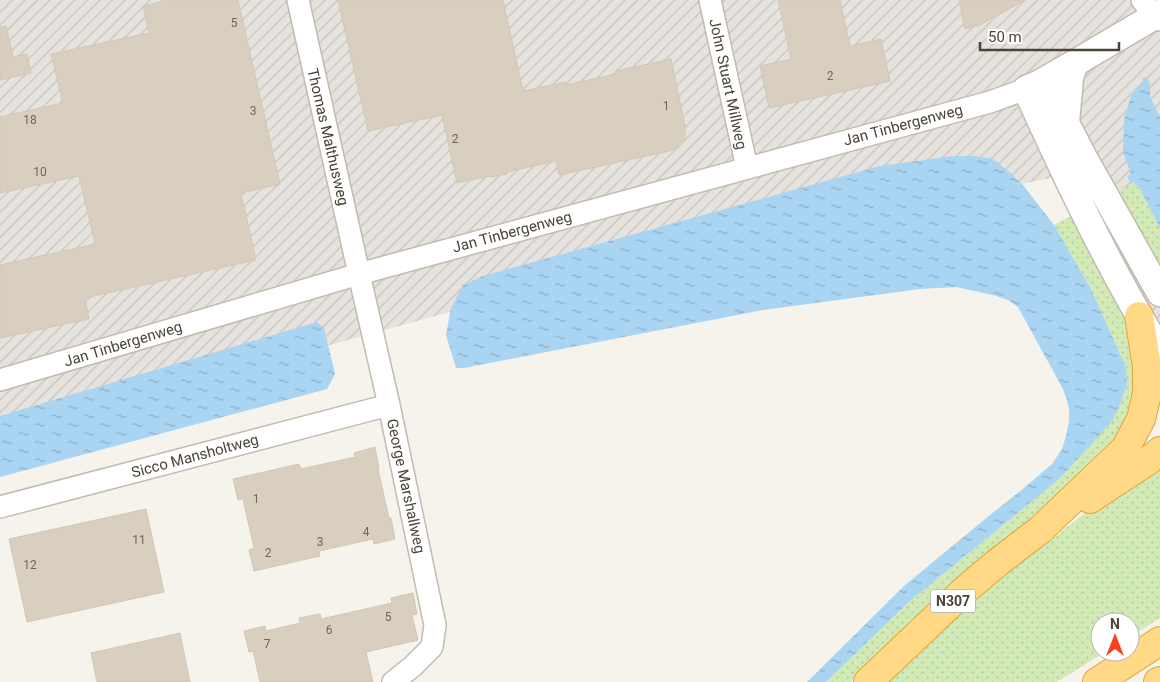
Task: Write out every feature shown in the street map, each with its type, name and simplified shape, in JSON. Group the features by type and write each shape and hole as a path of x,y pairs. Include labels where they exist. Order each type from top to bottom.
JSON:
{"highway":[{"name":"N307","path":"868,682 965,590 1040,530 1125,449 1141,419 1147,394 1147,367 1139,316"},
{"name":"N307","path":"1040,530 1068,514 1150,460 1160,451"},
{"path":"1097,682 1160,641"}],"street":[{"name":"Thomas Malthusweg","path":"298,0 359,274"},
{"name":"John Stuart Millweg","path":"710,0 747,168"},
{"name":"Jan Tinbergenweg","path":"0,380 359,274 990,102 1032,86 1075,63 1154,12"},
{"path":"1066,123 1070,78 1075,63"},
{"path":"1032,86 1042,92 1066,123 1160,292"},
{"path":"1032,86 1062,168 1139,316 1160,351"},
{"name":"George Marshallweg","path":"359,274 390,405 435,625 432,647 393,682"},
{"name":"Sicco Mansholtweg","path":"0,507 390,405"}],"shaded area":[{"path":"0,0 1160,0 1160,371 1051,178 599,271 0,436"}],"green space":[{"path":"1134,183 1139,187 1160,228 1160,268 1116,193"},
{"path":"1071,216 1121,306 1135,342 1141,376 1119,443 851,682 826,682 909,602 1058,480 1111,422 1126,367 1090,287 1054,225"},
{"path":"1160,462 1160,618 1140,631 1140,612 1090,612 1090,661 1057,682 886,682 990,587 1093,507"}],"water":[{"path":"1147,77 1150,84 1150,97 1160,117 1160,228 1139,187 1133,182 1131,184 1127,176 1131,174 1123,152 1124,120 1131,96 1143,81 1143,78"},
{"path":"953,156 975,156 993,159 1023,185 1054,225 1090,287 1126,367 1127,384 1118,410 1111,422 1058,480 909,602 826,682 807,682 904,586 1052,464 1062,449 1069,421 1067,400 1063,389 1018,307 1008,300 993,295 956,287 920,289 763,310 464,368 456,368 446,335 451,308 463,285 483,276 880,166"},
{"path":"317,322 324,328 335,374 327,389 0,477 0,416"}],"building":[{"path":"170,0 238,0 280,184 241,193 256,260 85,298 89,319 0,338 0,265 95,244 79,176 0,193 0,117 63,103 51,54 149,33 143,6"},
{"path":"338,0 503,0 523,91 566,82 566,85 616,74 616,71 671,59 685,126 685,140 680,146 669,151 559,175 556,161 507,172 507,174 457,183 442,115 368,131"},
{"path":"778,0 840,0 850,46 881,39 890,81 769,108 760,66 791,59"},
{"path":"959,0 1025,0 980,25 965,29"},
{"path":"6,26 13,57 27,54 31,73 0,80 0,27"},
{"path":"375,447 378,469 395,539 374,544 373,539 319,551 320,556 254,571 249,550 254,548 243,499 238,500 233,479 299,464 301,469 355,457 354,453"},
{"path":"146,509 164,592 27,622 9,539"},
{"path":"413,593 417,614 412,615 418,640 366,652 373,682 260,682 253,651 249,652 244,631 265,626 266,631 300,623 299,618 320,614 321,619 392,603 391,598"},
{"path":"180,633 190,682 97,682 91,653"}]}
